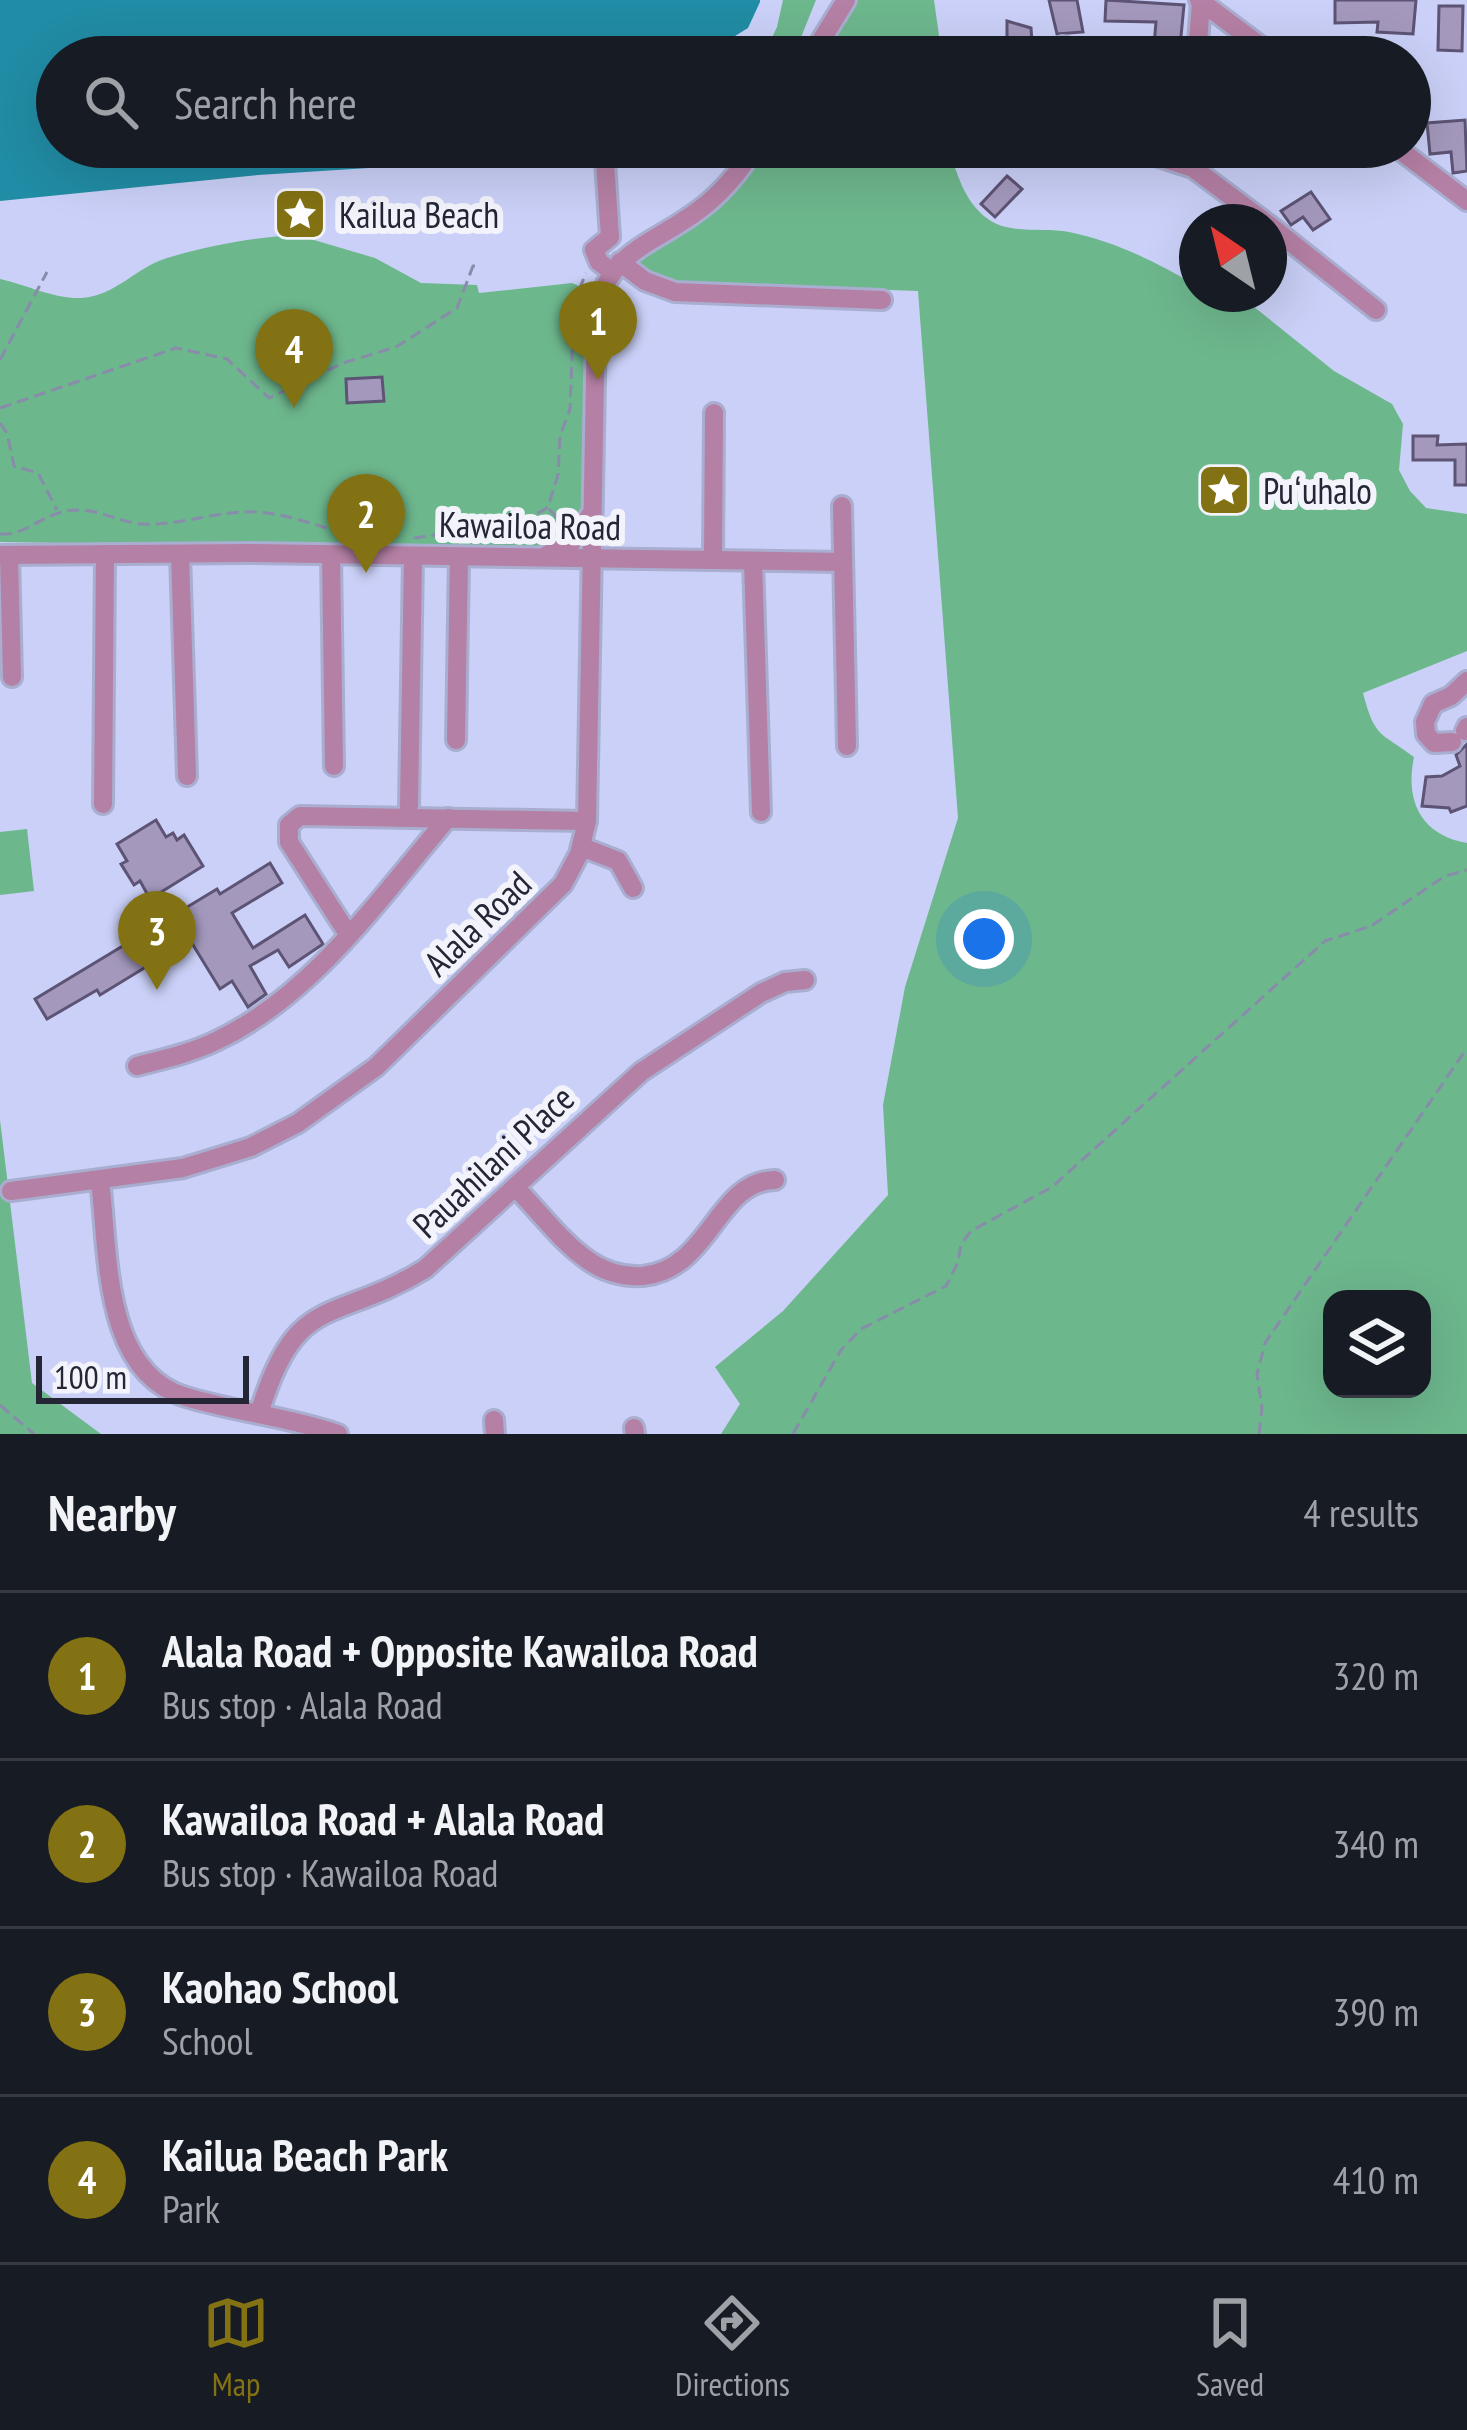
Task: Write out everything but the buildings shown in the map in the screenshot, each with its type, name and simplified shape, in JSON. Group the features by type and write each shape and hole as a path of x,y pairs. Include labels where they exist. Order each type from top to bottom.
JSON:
{"street":[{"path":"824,36 846,0"},
{"path":"1198,36 1200,1"},
{"path":"1200,1 1247,36"},
{"name":"Alala Road","path":"11,1191 160,1173 226,1156 275,1136 339,1097 376,1067 549,901 572,870 587,821 596,323 610,264 594,250 610,237 605,168"},
{"path":"610,264 713,198 738,168"},
{"path":"1193,168 1241,204"},
{"path":"1424,168 1467,201"},
{"path":"1287,239 1376,310"},
{"path":"610,264 675,292 882,300"},
{"path":"713,560 714,413"},
{"path":"538,557 576,538 593,503"},
{"path":"842,506 848,746"},
{"path":"103,804 104,554"},
{"path":"180,554 188,776"},
{"path":"4,555 12,677"},
{"name":"Kawailoa Road","path":"4,555 842,562"},
{"path":"331,555 334,766"},
{"path":"409,806 412,557"},
{"path":"456,740 459,557"},
{"path":"753,561 761,812"},
{"path":"1447,698 1463,728 1434,743 1424,728 1430,707 1467,681"},
{"path":"348,934 289,842 292,821 304,815 587,821"},
{"path":"137,1066 201,1048 258,1018 292,992 448,818"},
{"path":"581,847 618,861 633,889"},
{"name":"Pauahilani Place","path":"259,1414 276,1361 298,1331 329,1310 373,1296 425,1269 640,1072 761,993 785,982 805,980"},
{"path":"100,1180 118,1321 135,1361 155,1382 179,1395 338,1434"},
{"path":"515,1187 586,1259 631,1276 657,1273 681,1262 701,1245 740,1192 760,1181 775,1180"}],"path":[{"path":"400,540 486,524 519,523 548,507 558,475 560,436 570,410 574,302 585,274 610,264"},
{"path":"0,407 176,348 226,359 269,398 343,363 396,347 427,328 457,308 473,266 477,266"},
{"path":"0,360 47,272"},
{"path":"0,423 8,433 14,466 38,472 58,512"},
{"path":"548,507 576,538"},
{"path":"0,534 22,532 42,517 80,510 148,525 238,512 277,513 366,538"},
{"path":"793,1434 841,1350 862,1329 946,1286 971,1231 1052,1187 1325,941 1371,926 1445,875 1467,870"},
{"path":"1259,1434 1262,1408 1257,1374 1265,1343 1467,1048"},
{"path":"0,1405 34,1434"}],"green space":[{"path":"783,0 816,0 801,36 773,36"},
{"path":"858,0 934,0 939,36 836,36"},
{"path":"754,168 955,168 967,196 997,224 1069,232 1136,254 1179,276 1179,312 1260,312 1334,371 1392,404 1403,424 1399,470 1410,491 1426,508 1467,514 1467,651 1363,693 1376,727 1414,757 1414,801 1427,824 1467,843 1467,1434 721,1434 740,1404 715,1367 783,1311 888,1195 883,1105 905,987 958,818 918,291 680,283 635,263 721,206"},
{"path":"297,235 375,258 421,283 477,285 479,293 572,283 594,292 584,509 566,532 545,546 525,550 0,542 0,279 82,298 105,292 167,258 231,243"},
{"path":"27,829 34,891 0,895 0,832"},
{"path":"0,1120 32,1383 101,1434 0,1434"}],"water":[{"path":"0,0 760,0 748,28 735,36 36,36 36,168 369,168 0,201"}],"place":[{"name":"Kailua Beach","path":"300,214"},
{"name":"Alala Road + Opposite Kawailoa Road","path":"598,380"},
{"name":"Kailua Beach Park","path":"294,408"},
{"name":"Puʻuhalo","path":"1224,490"},
{"name":"Kawailoa Road + Alala Road","path":"366,573"},
{"name":"Kaohao School","path":"157,990"}]}
